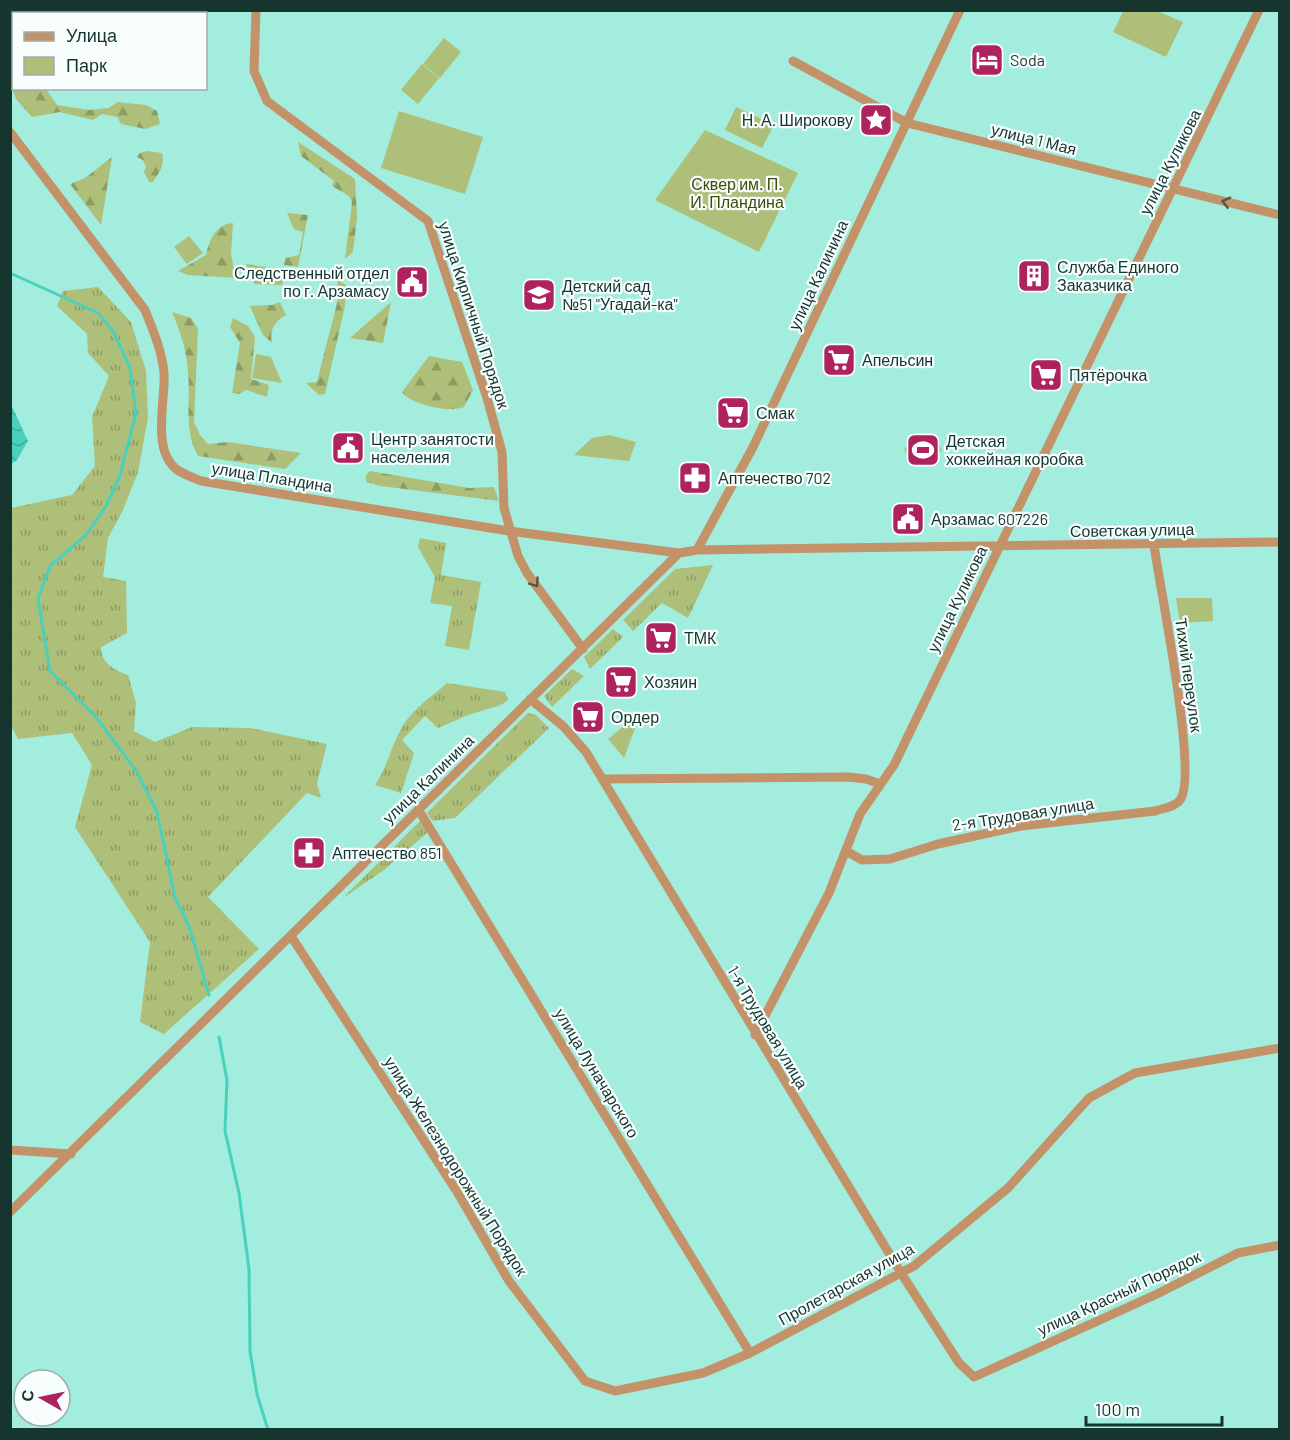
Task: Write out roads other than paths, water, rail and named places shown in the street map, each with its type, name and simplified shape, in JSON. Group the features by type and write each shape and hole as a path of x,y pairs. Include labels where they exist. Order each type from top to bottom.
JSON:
{"street":[{"name":"улица Кирпичный Порядок","path":"256,10 254,71 267,101 428,221 487,398 502,452 504,508 509,531 527,573 583,649"},
{"name":"улица Калинина","path":"698,550 753,447 960,10"},
{"name":"улица Куликова","path":"755,1035 829,893 860,814 894,765 1259,10"},
{"name":"улица 1 Мая","path":"793,61 907,123 1280,215"},
{"name":"улица Пландина","path":"10,132 145,310 157,339 164,372 163,435 166,454 178,470 201,481 509,531 679,553 698,550"},
{"name":"Советская улица","path":"698,550 1280,542"},
{"name":"Тихий переулок","path":"1154,545 1184,739 1186,781 1182,799 1174,805"},
{"name":"улица Калинина","path":"10,1212 679,553"},
{"name":"1-я Трудовая улица","path":"530,699 563,726 586,752 755,1035 901,1273 959,1363 974,1377"},
{"path":"602,780 848,777 866,779 880,784"},
{"name":"2-я Трудовая улица","path":"846,851 862,860 890,859 938,844 1021,826 1155,811 1174,805"},
{"name":"улица Луначарского","path":"418,809 750,1353"},
{"name":"улица Железнодорожный Порядок","path":"291,936 456,1190 509,1281 585,1381 615,1391"},
{"name":"Пролетарская улица","path":"615,1391 703,1373 750,1353 914,1266 1008,1188 1089,1098 1135,1073 1280,1048"},
{"path":"10,1150 71,1154"},
{"name":"улица Красный Порядок","path":"974,1377 1157,1294 1238,1253 1280,1245"}],"water":[{"path":"10,402 28,441 17,460 11,464"}],"waterway":[{"path":"10,273 98,313 113,331 130,368 136,414 119,478 106,506 86,535 50,566 38,599 50,671 96,717 137,772 157,812 175,897 190,929 209,995"},
{"path":"219,1037 227,1080 225,1131 239,1193 249,1269 250,1351 257,1394 268,1430"}],"place":[{"name":"Soda","path":"987,60"},
{"name":"Н. А. Широкову","path":"876,120"},
{"name":"Служба Единого Заказчика","path":"1034,276"},
{"name":"Следственный отдел по г. Арзамасу","path":"412,282"},
{"name":"Детский сад №51 \"Угадай-ка\"","path":"539,295"},
{"name":"Апельсин","path":"839,360"},
{"name":"Пятёрочка","path":"1046,375"},
{"name":"Смак","path":"733,413"},
{"name":"Центр занятости населения","path":"348,448"},
{"name":"Детская хоккейная коробка","path":"923,450"},
{"name":"Аптечество 702","path":"695,478"},
{"name":"Арзамас 607226","path":"908,519"},
{"name":"ТМК","path":"661,638"},
{"name":"Хозяин","path":"621,682"},
{"name":"Ордер","path":"588,717"},
{"name":"Аптечество 851","path":"309,853"}],"park label":[{"name":"Сквер им. П. И. Пландина","path":"737,193"}]}
